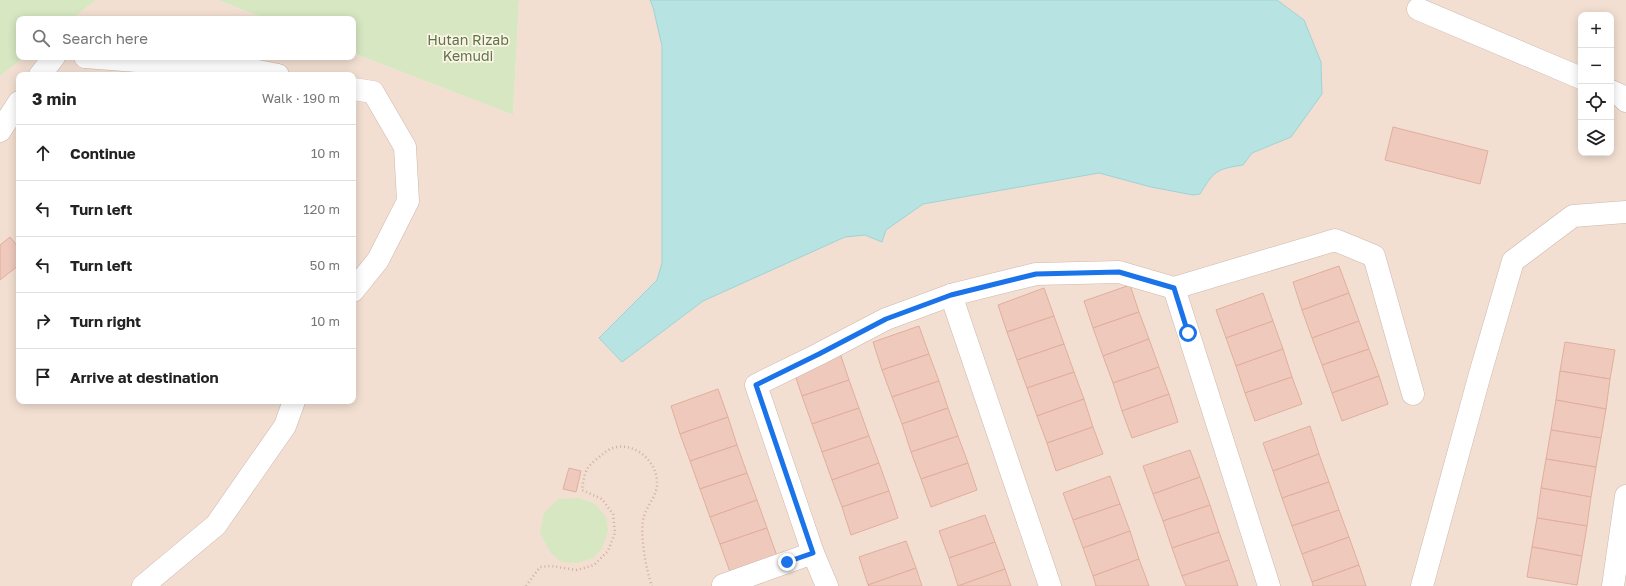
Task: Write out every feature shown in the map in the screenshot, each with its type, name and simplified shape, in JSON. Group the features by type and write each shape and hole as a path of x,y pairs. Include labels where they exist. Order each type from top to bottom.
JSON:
{"street":[{"path":"1418,9 1578,77"},
{"path":"42,72 52,60"},
{"path":"124,60 263,72"},
{"path":"356,89 372,92 405,147 408,201 378,260 356,287"},
{"path":"1614,92 1620,94 1626,101"},
{"path":"0,131 16,107"},
{"path":"1422,586 1480,374 1513,261 1573,216 1625,206"},
{"path":"827,586 813,553 756,385 886,319 951,295 1036,274 1119,272 1174,288 1335,240 1374,256 1413,394"},
{"path":"1174,288 1269,586"},
{"path":"951,295 1050,586"},
{"path":"143,586 216,525 285,426 293,404"},
{"path":"1613,586 1626,496"},
{"path":"723,585 813,553"}],"path":[{"path":"526,586 540,567 551,566 577,570 594,565 608,551 615,533 613,514 602,499 582,490 588,468 608,449 622,446 636,449 646,458 655,471 657,485 644,517 643,539 648,575 652,586"}],"shaded area":[{"path":"96,0 218,0 258,16 76,16"},
{"path":"519,0 1626,0 1626,586 0,586 0,76 20,60 356,60 356,54 513,115"}],"green space":[{"path":"0,0 96,0 76,16 16,16 16,60 20,60 0,76"},
{"name":"Hutan Rizab Kemudi","path":"218,0 519,0 513,115 356,54 356,16 258,16"},
{"path":"579,498 595,504 606,517 608,531 602,548 593,558 577,563 561,562 550,552 540,533 544,513 558,499"}],"water":[{"path":"650,0 1277,0 1304,20 1321,62 1322,94 1291,137 1252,153 1243,165 1227,168 1217,172 1209,180 1200,194 1193,195 1151,187 1099,173 923,204 886,230 882,242 865,235 845,237 703,301 622,362 599,338 657,280 662,263 662,46"}],"building":[{"path":"1393,127 1488,151 1480,184 1385,160"},
{"path":"10,237 16,244 16,267 0,280 0,245"},
{"path":"1339,266 1349,293 1302,310 1293,282"},
{"path":"1130,285 1139,312 1093,328 1084,301"},
{"path":"1044,288 1054,316 1007,332 998,305"},
{"path":"1263,293 1273,321 1226,338 1216,310"},
{"path":"1349,293 1359,321 1312,338 1302,310"},
{"path":"1139,312 1149,339 1103,356 1093,328"},
{"path":"1054,316 1064,344 1017,360 1007,332"},
{"path":"1273,321 1283,349 1236,366 1226,338"},
{"path":"1359,321 1369,349 1322,365 1312,338"},
{"path":"919,326 929,354 882,370 873,342"},
{"path":"1149,339 1159,367 1113,383 1103,356"},
{"path":"1565,342 1615,350 1610,379 1560,371"},
{"path":"1064,344 1074,372 1027,388 1017,360"},
{"path":"1283,349 1292,377 1245,393 1236,366"},
{"path":"1369,349 1379,376 1332,393 1322,365"},
{"path":"840,353 849,380 802,396 793,369"},
{"path":"929,354 939,381 892,397 882,370"},
{"path":"1159,367 1169,394 1122,411 1113,383"},
{"path":"1560,371 1610,379 1606,409 1556,400"},
{"path":"1074,372 1084,399 1037,416 1027,388"},
{"path":"1379,376 1388,404 1342,421 1332,393"},
{"path":"1292,377 1302,404 1255,421 1245,393"},
{"path":"849,380 859,408 812,424 802,396"},
{"path":"939,381 948,408 902,424 892,397"},
{"path":"718,389 728,417 680,434 671,406"},
{"path":"1169,394 1178,422 1132,438 1122,411"},
{"path":"1084,399 1093,427 1047,443 1037,416"},
{"path":"1556,400 1606,409 1601,438 1551,430"},
{"path":"859,408 869,436 822,452 812,424"},
{"path":"948,408 958,436 911,452 902,424"},
{"path":"728,417 737,445 690,461 680,434"},
{"path":"1310,426 1319,454 1273,471 1263,443"},
{"path":"1093,427 1103,454 1056,471 1047,443"},
{"path":"1551,430 1601,438 1596,467 1546,459"},
{"path":"869,436 879,463 832,480 822,452"},
{"path":"958,436 968,463 921,479 911,452"},
{"path":"737,445 747,473 700,489 690,461"},
{"path":"1190,450 1200,477 1153,494 1143,466"},
{"path":"1319,454 1329,482 1282,498 1273,471"},
{"path":"1546,459 1596,467 1591,497 1541,488"},
{"path":"879,463 889,491 842,507 832,480"},
{"path":"968,463 977,490 931,507 921,479"},
{"path":"569,468 581,471 576,492 563,489"},
{"path":"747,473 757,500 710,517 700,489"},
{"path":"1110,476 1120,504 1073,520 1063,493"},
{"path":"1200,477 1210,505 1163,521 1153,494"},
{"path":"1329,482 1339,510 1292,526 1282,498"},
{"path":"1541,488 1591,497 1587,526 1537,518"},
{"path":"889,491 898,518 851,535 842,507"},
{"path":"757,500 767,528 720,544 710,517"},
{"path":"1120,504 1130,531 1083,548 1073,520"},
{"path":"1210,505 1219,532 1172,548 1163,521"},
{"path":"1339,510 1349,537 1302,554 1292,526"},
{"path":"985,515 995,542 949,558 939,531"},
{"path":"1537,518 1587,526 1582,556 1532,547"},
{"path":"767,528 777,556 730,572 720,544"},
{"path":"1130,531 1139,559 1093,576 1083,548"},
{"path":"1219,532 1229,560 1182,576 1172,548"},
{"path":"1349,537 1359,565 1312,582 1302,554"},
{"path":"906,541 916,568 868,585 859,557"},
{"path":"995,542 1005,569 958,586 949,558"},
{"path":"1532,547 1582,556 1577,585 1527,577"},
{"path":"1139,559 1149,586 1096,586 1093,576"},
{"path":"1229,560 1238,586 1186,586 1182,576"},
{"path":"1359,565 1366,586 1313,586 1312,582"},
{"path":"916,568 922,586 868,585"},
{"path":"1005,569 1011,586 958,586"}],"route":[{"path":"787,562 813,553 756,385 886,319 951,295 1036,274 1119,272 1174,288 1188,333"}]}
